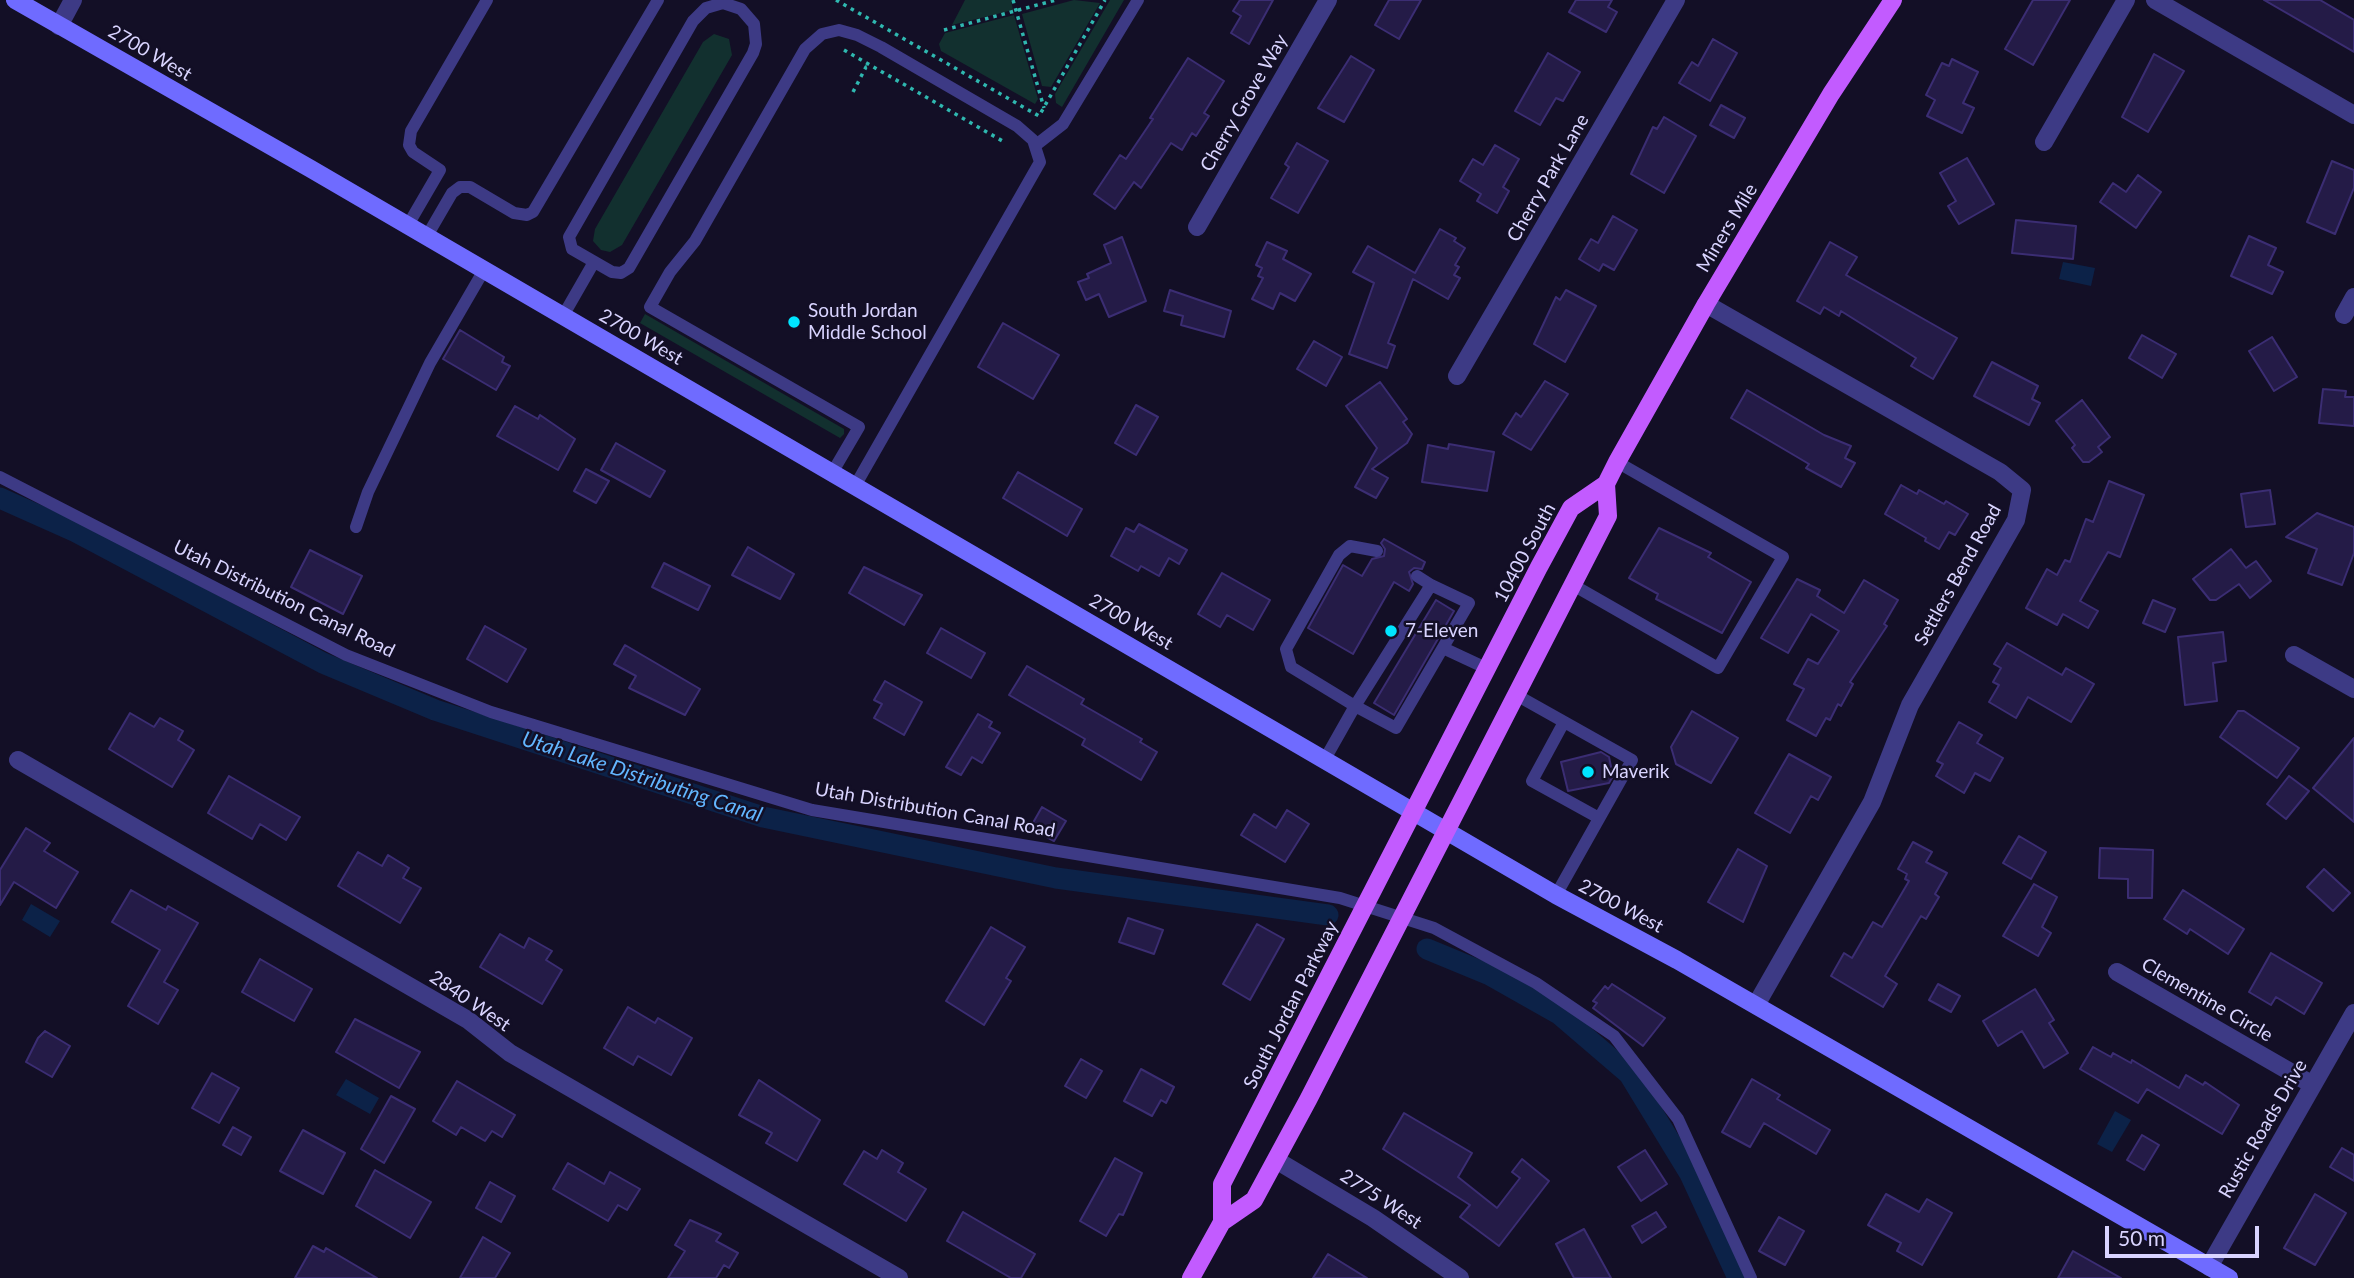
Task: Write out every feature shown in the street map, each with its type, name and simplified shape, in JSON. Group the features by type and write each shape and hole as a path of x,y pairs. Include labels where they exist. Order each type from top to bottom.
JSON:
{"main road":[{"name":"2700 West","path":"15,0 427,236 1556,895 1756,1006 2229,1278"},
{"name":"Miners Mile","path":"1606,484 1706,304 1832,94 1894,0"},
{"path":"1447,831 1608,516 1606,484"},
{"name":"10400 South","path":"1414,812 1571,508 1606,484"},
{"name":"South Jordan Parkway","path":"1222,1222 1222,1184 1414,812"},
{"name":"South Jordan Parkway","path":"1191,1278 1222,1222 1254,1200 1447,831"}],"street":[{"path":"59,26 72,0"},
{"name":"Cherry Grove Way","path":"1197,227 1328,0"},
{"name":"Cherry Park Lane","path":"1457,376 1676,0"},
{"path":"2044,142 2126,0"},
{"path":"2155,0 2354,115"},
{"path":"2344,315 2354,297"},
{"name":"Settlers Bend Road","path":"1706,304 2000,472 2022,490 2016,520 1919,687 1872,802 1756,1006"},
{"path":"2294,655 2354,689"},
{"name":"2840 West","path":"18,760 468,1020 510,1053 899,1278"},
{"name":"Clementine Circle","path":"2116,972 2313,1085"},
{"name":"Rustic Roads Drive","path":"2209,1267 2354,1013"},
{"name":"2775 West","path":"1276,1160 1373,1218 1460,1278"}],"lane":[{"path":"408,225 440,170 413,152 410,145 411,131 487,0"},
{"path":"427,236 452,192 460,187 470,187 514,213 527,215 533,212 658,0"},
{"path":"1035,145 1063,124 1139,0"},
{"path":"714,5 733,5 741,9 754,24 756,44 753,53 629,268 621,273 612,272 594,261 572,249 569,237 693,21 714,5"},
{"path":"832,473 859,427 650,307 670,272 695,241 805,49 830,31 857,34 1017,126 1035,145 1039,167 855,486"},
{"path":"563,316 594,261"},
{"path":"356,527 368,492 430,363 484,270"},
{"path":"1573,585 1718,668 1783,557 1617,462"},
{"name":"Utah Distribution Canal Road","path":"0,477 346,655 491,712 812,810 1340,898 1434,928 1536,983 1614,1036 1678,1119 1751,1278"},
{"path":"1377,551 1350,546 1339,555 1286,649 1291,667 1396,728 1469,603 1430,585 1418,576"},
{"path":"1325,760 1354,706 1430,585"},
{"path":"1443,648 1488,669"},
{"path":"1518,696 1632,760 1556,895"},
{"path":"1564,722 1532,781 1599,818"}],"path":[{"path":"836,0 1039,116 1105,0"},
{"path":"1013,0 1044,108"},
{"path":"944,30 1056,0"},
{"path":"844,50 1006,143"},
{"path":"853,92 866,67 871,66"}],"green space":[{"path":"965,0 1011,0 1013,10 952,25"},
{"path":"1074,0 1100,3 1051,87 1042,86 1022,14"},
{"path":"1110,0 1124,0 1062,107 1056,103 1055,94"},
{"path":"1014,15 1038,99 1035,104 941,51 939,44 945,33"},
{"path":"714,34 729,39 732,55 622,245 610,252 601,250 593,241 595,229 703,42"},
{"path":"645,314 844,429 844,434 840,438 640,323"}],"water":[{"path":"2063,262 2095,268 2091,286 2059,279"},
{"path":"31,904 60,921 50,937 22,920"},
{"path":"346,1079 379,1098 370,1114 336,1095"},
{"path":"2115,1111 2131,1120 2112,1152 2097,1144"}],"building":[{"path":"1240,0 1273,0 1249,44 1231,33 1241,16 1233,11"},
{"path":"1389,0 1421,0 1399,39 1375,25"},
{"path":"1576,0 1612,0 1608,7 1617,12 1606,32 1569,12"},
{"path":"2033,0 2070,0 2033,65 2005,49"},
{"path":"2264,0 2320,0 2354,20 2354,52"},
{"path":"1713,39 1737,53 1710,101 1679,83 1692,62 1698,66"},
{"path":"1548,53 1580,72 1563,101 1556,98 1540,125 1515,111"},
{"path":"2154,54 2184,71 2148,132 2122,117"},
{"path":"1351,56 1374,70 1344,122 1318,108"},
{"path":"1188,58 1224,81 1204,113 1209,116 1196,136 1192,133 1182,150 1171,143 1141,188 1134,182 1115,209 1094,194 1120,155 1126,159"},
{"path":"1952,59 1978,72 1963,103 1974,108 1962,133 1927,116 1935,100 1926,95 1942,63 1949,66"},
{"path":"1721,105 1745,118 1734,138 1710,125"},
{"path":"1664,117 1696,136 1664,193 1631,174 1653,127 1657,129"},
{"path":"1297,143 1328,161 1298,213 1271,198 1289,167 1285,164"},
{"path":"1495,145 1519,159 1503,187 1509,191 1497,213 1477,201 1481,194 1460,181 1473,159 1483,165"},
{"path":"1967,158 1994,204 1959,224 1948,206 1956,201 1940,173"},
{"path":"2332,161 2354,170 2354,188 2335,234 2307,222"},
{"path":"2138,175 2161,192 2136,228 2100,202 2113,183 2126,192"},
{"path":"1613,216 1637,230 1614,270 1603,264 1599,271 1579,259 1591,239 1598,243"},
{"path":"2016,220 2076,226 2073,259 2012,253"},
{"path":"1440,229 1456,238 1454,241 1465,248 1455,265 1459,267 1454,275 1460,278 1448,299 1413,279 1388,343 1395,346 1387,368 1349,354 1374,283 1353,272 1368,246 1415,273"},
{"path":"2249,236 2276,248 2268,265 2283,272 2272,294 2231,276"},
{"path":"1122,237 1146,301 1109,317 1099,294 1086,300 1078,282 1089,278 1087,274 1111,263 1104,245"},
{"path":"1267,242 1287,251 1283,259 1311,274 1295,301 1280,293 1273,309 1252,299 1263,278 1258,276 1262,268 1256,265"},
{"path":"1830,242 1857,257 1846,275 1957,338 1933,379 1911,366 1916,358 1841,311 1839,316 1824,307 1820,314 1797,301"},
{"path":"1170,290 1231,311 1224,337 1181,325 1183,316 1164,311"},
{"path":"1566,290 1596,306 1565,362 1534,344 1556,297 1560,300"},
{"path":"1003,323 1059,355 1033,399 978,367"},
{"path":"460,330 504,357 502,362 510,366 496,390 443,359"},
{"path":"2142,335 2176,354 2162,378 2129,358"},
{"path":"2272,337 2297,377 2274,391 2249,351"},
{"path":"1314,341 1342,357 1326,386 1297,369"},
{"path":"1992,362 2038,386 2032,399 2040,403 2029,425 1974,396"},
{"path":"1545,381 1568,394 1531,450 1503,434 1516,413 1521,417"},
{"path":"1380,382 1407,419 1403,422 1412,434 1407,443 1372,469 1388,478 1376,498 1355,487 1377,448 1346,406"},
{"path":"2323,389 2346,391 2345,397 2354,397 2354,426 2319,423"},
{"path":"1747,390 1824,435 1851,446 1845,458 1855,463 1841,487 1806,468 1809,464 1731,418"},
{"path":"2082,400 2110,437 2098,447 2102,452 2089,462 2083,462 2072,448 2075,445 2056,421"},
{"path":"1136,405 1158,417 1136,455 1115,443"},
{"path":"515,406 538,419 540,415 575,439 558,470 497,436"},
{"path":"616,443 665,471 650,497 601,470"},
{"path":"1449,444 1494,452 1487,491 1422,482 1428,445 1448,449"},
{"path":"586,469 609,481 596,503 574,491"},
{"path":"1018,472 1082,509 1067,536 1003,498"},
{"path":"2109,481 2144,495 2120,557 2108,552 2080,601 2098,611 2088,628 2063,614 2057,625 2026,608 2047,569 2057,575 2065,560 2070,562 2086,519 2093,522"},
{"path":"1901,485 1917,494 1919,490 1944,504 1946,501 1968,514 1955,535 1949,532 1939,549 1925,541 1926,538 1885,514"},
{"path":"2270,490 2275,524 2246,527 2241,494"},
{"path":"2317,513 2354,527 2354,553 2342,585 2308,573 2317,549 2286,537"},
{"path":"1139,524 1187,550 1179,564 1169,558 1159,576 1141,566 1138,571 1111,556 1126,528 1134,532"},
{"path":"1659,528 1711,553 1708,557 1751,582 1722,633 1656,599 1658,594 1629,578"},
{"path":"1384,539 1425,562 1422,569 1414,568 1409,572 1413,584 1409,591 1394,582 1353,654 1308,628 1343,565 1362,576 1372,559 1384,556 1385,549 1381,543"},
{"path":"748,547 794,574 780,599 732,575"},
{"path":"2231,549 2246,568 2256,561 2271,581 2250,598 2239,584 2216,600 2210,600 2193,579"},
{"path":"310,550 362,576 343,614 291,587"},
{"path":"664,563 710,586 698,610 652,587"},
{"path":"864,567 922,595 904,625 849,593"},
{"path":"1222,573 1270,600 1253,630 1227,615 1220,627 1198,614"},
{"path":"1797,579 1820,590 1817,596 1844,613 1864,580 1898,600 1884,624 1887,626 1850,682 1853,684 1841,706 1838,704 1830,720 1826,718 1816,736 1787,720 1804,689 1794,684 1808,659 1818,664 1839,631 1811,614 1788,653 1761,638"},
{"path":"1436,600 1454,611 1394,715 1374,703"},
{"path":"2153,600 2175,609 2165,632 2143,623"},
{"path":"485,626 526,649 507,682 467,659"},
{"path":"941,628 985,653 971,678 927,653"},
{"path":"2223,632 2226,661 2213,663 2217,701 2185,705 2178,637"},
{"path":"2007,643 2062,675 2066,668 2094,684 2071,722 2028,697 2016,718 1989,702 1999,685 1993,682 2001,668 1994,664"},
{"path":"625,645 700,689 685,715 629,688 636,676 614,664"},
{"path":"1027,666 1084,699 1081,704 1142,739 1140,742 1157,752 1141,780 1082,745 1085,739 1009,695"},
{"path":"885,681 922,702 904,735 874,718 882,704 874,700"},
{"path":"1692,711 1738,738 1711,783 1676,764 1671,747"},
{"path":"2238,711 2244,711 2299,748 2277,778 2220,737"},
{"path":"130,713 154,727 160,718 183,731 178,740 194,750 172,787 109,749"},
{"path":"978,714 992,722 989,727 1000,733 982,763 972,757 961,775 946,767"},
{"path":"1959,722 1982,735 1977,743 2003,758 1990,781 1975,773 1964,793 1936,776 1943,764 1937,761"},
{"path":"2354,738 2354,822 2313,788"},
{"name":"Maverik","path":"1601,752 1609,757 1613,776 1609,783 1568,791 1561,762"},
{"path":"1789,754 1831,777 1818,800 1811,796 1790,833 1755,813"},
{"path":"229,776 300,817 286,840 260,824 252,839 208,813"},
{"path":"2289,776 2309,791 2286,819 2267,804"},
{"path":"1042,807 1066,821 1054,841 1030,828"},
{"path":"1287,810 1309,824 1285,862 1241,835 1254,814 1276,828"},
{"path":"26,828 50,843 44,851 78,872 56,908 14,882 0,905 0,870"},
{"path":"2019,836 2046,852 2031,879 2003,863"},
{"path":"1913,842 1932,852 1926,862 1947,873 1935,894 1939,897 1926,919 1921,916 1885,976 1897,984 1883,1007 1831,976 1844,953 1852,958 1873,922 1882,927 1909,881 1905,879 1907,874 1898,869"},
{"path":"2100,848 2153,850 2152,898 2128,898 2128,879 2099,878"},
{"path":"1738,849 1767,866 1743,922 1708,902"},
{"path":"358,852 382,866 388,855 409,868 403,878 421,888 400,923 338,886"},
{"path":"2324,869 2350,893 2333,911 2307,887"},
{"path":"2034,884 2057,897 2042,927 2051,933 2038,956 2003,936"},
{"path":"131,890 166,910 168,906 198,923 164,982 178,990 158,1024 128,1006 160,950 112,922"},
{"path":"2183,890 2244,929 2228,954 2190,929 2187,934 2164,919"},
{"path":"1128,918 1163,930 1154,954 1119,942"},
{"path":"1257,924 1284,939 1250,1000 1223,984"},
{"path":"991,927 1025,947 1006,978 1011,981 984,1025 946,1001"},
{"path":"500,934 524,948 529,938 552,951 546,960 562,970 542,1004 480,967"},
{"path":"2271,953 2322,983 2304,1014 2276,997 2271,1005 2249,992"},
{"path":"260,959 312,989 294,1021 242,992"},
{"path":"1612,984 1665,1018 1643,1046 1593,1008 1597,1003 1593,1001 1605,986 1608,989"},
{"path":"1938,984 1960,996 1951,1012 1929,1000"},
{"path":"2035,989 2054,1020 2049,1023 2068,1053 2044,1068 2022,1031 1998,1046 1983,1021"},
{"path":"628,1007 655,1023 658,1018 692,1038 671,1075 638,1056 633,1065 604,1048"},
{"path":"355,1019 420,1052 399,1088 336,1052"},
{"path":"45,1031 70,1046 52,1077 26,1062 38,1038"},
{"path":"2093,1047 2111,1057 2113,1053 2131,1063 2132,1060 2179,1088 2186,1075 2203,1085 2205,1082 2239,1105 2222,1134 2147,1089 2138,1103 2080,1069"},
{"path":"1081,1059 1102,1071 1086,1098 1065,1086"},
{"path":"1141,1069 1174,1087 1166,1103 1161,1100 1152,1116 1124,1101"},
{"path":"212,1073 239,1088 219,1123 192,1108"},
{"path":"1752,1079 1780,1095 1777,1099 1830,1130 1816,1154 1764,1123 1750,1147 1722,1132"},
{"path":"759,1080 820,1120 797,1161 766,1143 772,1133 739,1115"},
{"path":"457,1081 515,1115 502,1137 492,1131 485,1141 461,1127 456,1135 433,1121"},
{"path":"391,1096 415,1109 384,1163 361,1149"},
{"path":"1404,1113 1472,1153 1458,1177 1497,1208 1520,1178 1512,1172 1522,1159 1549,1181 1499,1246 1460,1217 1470,1205 1383,1149"},
{"path":"233,1127 251,1137 241,1155 223,1145"},
{"path":"303,1130 345,1153 323,1194 280,1171"},
{"path":"2142,1135 2159,1145 2144,1170 2127,1160"},
{"path":"2342,1148 2354,1155 2354,1181 2330,1167"},
{"path":"882,1150 903,1163 898,1172 926,1189 906,1221 844,1184 864,1151 877,1159"},
{"path":"1645,1150 1667,1184 1641,1201 1618,1167"},
{"path":"1115,1158 1142,1173 1123,1215 1119,1214 1106,1236 1080,1221"},
{"path":"568,1163 604,1184 610,1172 640,1189 627,1210 618,1205 608,1221 553,1189"},
{"path":"375,1170 431,1202 410,1238 356,1206"},
{"path":"490,1182 515,1196 501,1222 476,1208"},
{"path":"1886,1194 1919,1212 1927,1199 1952,1213 1922,1265 1897,1251 1901,1243 1868,1225"},
{"path":"2315,1194 2346,1213 2315,1265 2284,1248"},
{"path":"963,1212 1035,1254 1021,1278 1011,1278 947,1241"},
{"path":"1656,1212 1666,1227 1642,1243 1632,1226"},
{"path":"1779,1217 1804,1231 1785,1265 1759,1251"},
{"path":"690,1220 721,1234 716,1241 738,1253 729,1268 724,1265 716,1278 668,1278 685,1251 675,1245"},
{"path":"1584,1229 1611,1278 1574,1278 1556,1244"},
{"path":"483,1237 510,1253 495,1278 460,1278"},
{"path":"313,1246 324,1252 326,1248 377,1278 295,1278"},
{"path":"2073,1251 2121,1278 2058,1278"},
{"path":"1328,1254 1367,1278 1313,1278"}],"waterway":[{"name":"Utah Lake Distributing Canal","path":"0,498 76,532 323,663 435,710 763,817 1056,878 1328,915"},
{"name":"Utah Lake Distributing Canal","path":"1427,949 1490,975 1559,1014 1629,1074 1690,1174 1738,1278"}],"place":[{"name":"South Jordan Middle School","path":"794,322"},
{"name":"7-Eleven","path":"1391,631"},
{"name":"Maverik","path":"1588,772"}]}
